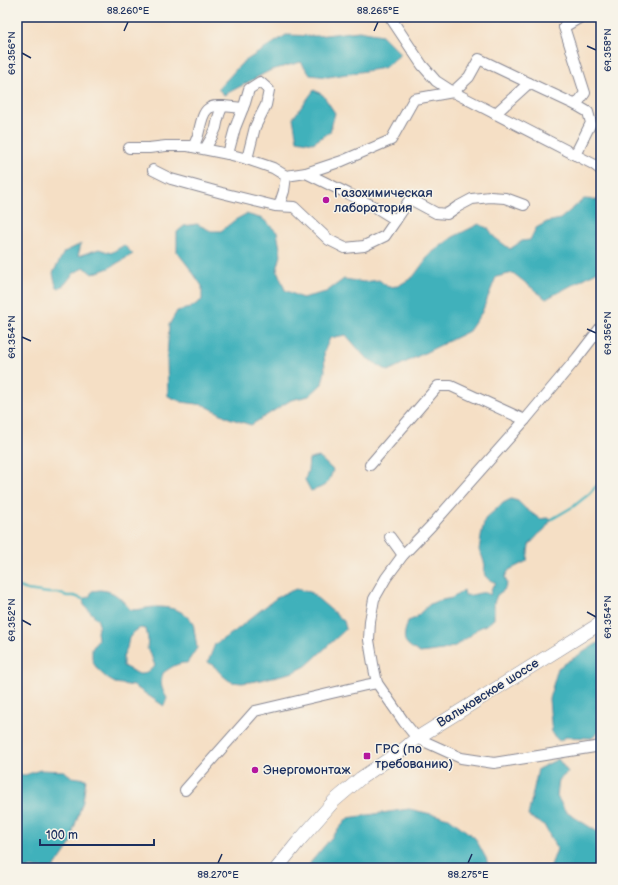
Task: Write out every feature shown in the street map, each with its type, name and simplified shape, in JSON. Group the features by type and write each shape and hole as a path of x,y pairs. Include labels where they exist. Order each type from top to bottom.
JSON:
{"main road":[{"name":"Вальковское шоссе","path":"277,868 334,801 361,778 417,738 601,623"}],"lane":[{"path":"390,17 422,65 436,82 593,164 601,170"},
{"path":"568,17 564,27 585,93 576,105"},
{"path":"564,27 581,17"},
{"path":"129,148 174,146 193,147 247,159 273,168 286,176 306,173 342,161 391,140 414,99 453,92 469,77 484,49"},
{"path":"480,59 588,112 591,123 575,155"},
{"path":"228,154 235,128 249,89 260,82 269,90 266,105 255,127 247,159"},
{"path":"495,114 529,83"},
{"path":"193,147 198,137 207,109 214,106 243,108"},
{"path":"206,149 216,127 218,113 223,106"},
{"path":"153,170 171,178 222,194 279,206 294,207 329,240 345,248 364,246 385,236 410,199 436,213 447,214 472,199 490,197 505,198 524,206"},
{"path":"306,173 375,207 396,220"},
{"path":"279,206 284,191 286,176"},
{"path":"601,327 525,420 431,526 403,555 386,578 374,599 370,621 369,640 377,684 417,738 461,758 494,763 601,746"},
{"path":"370,466 438,386 451,386 525,420"},
{"path":"390,537 403,555"},
{"path":"185,790 255,710 366,685 377,684"}],"water":[{"path":"359,31 382,35 401,54 384,68 328,77 310,75 301,62 271,70 224,95 218,89 242,63 286,35 317,36"},
{"path":"314,90 323,95 335,113 330,132 313,143 297,140 293,118"},
{"path":"584,199 599,200 601,202 600,270 546,299 513,273 496,277 482,312 469,331 388,371 365,357 346,335 330,338 324,352 325,371 322,384 309,396 291,400 251,425 229,418 204,405 182,402 168,396 167,359 169,325 177,311 190,308 202,300 202,286 177,252 177,232 184,226 197,224 211,231 221,231 235,220 246,214 263,219 277,232 281,255 277,270 285,290 302,298 326,292 344,279 364,282 379,280 388,287 398,286 413,277 430,254 453,237 479,224 489,229 494,237 510,249 522,241 530,240 536,228 547,222 560,219"},
{"path":"81,244 78,256 99,249 111,253 124,245 133,254 109,268 92,274 84,267 73,274 65,284 59,288 56,286 53,273 64,252"},
{"path":"319,457 333,470 330,479 326,484 311,491 305,480 309,459"},
{"path":"511,499 518,501 540,519 552,519 544,530 529,545 527,561 509,570 505,577 507,584 504,590 497,595 494,603 494,619 488,624 477,629 470,636 455,646 443,650 420,653 410,646 405,640 404,637 408,621 416,618 430,604 452,598 464,590 465,595 487,593 490,595 492,587 496,583 485,576 485,565 479,550 482,531 485,519 503,503"},
{"path":"296,589 310,592 344,621 346,629 306,666 294,672 242,683 228,680 208,662 215,644 234,632 279,596"},
{"path":"100,590 111,592 131,610 164,607 178,610 193,622 197,648 187,663 177,664 163,673 162,686 167,698 164,706 134,686 115,683 108,679 94,664 92,649 98,639 97,632 99,624 97,619 84,605 83,599 90,596 92,591","holes":["140,628 146,629 148,639 147,649 155,666 143,674 139,674 123,666 123,656 127,648 129,638 134,632"]},
{"path":"601,641 601,730 592,738 566,737 559,741 552,734 549,699 558,668"},
{"path":"558,759 568,772 559,780 557,796 566,812 601,834 601,868 550,868 557,849 544,825 528,816 538,769"},
{"path":"40,770 64,771 72,777 86,779 83,801 73,831 74,839 54,868 17,868 17,774 25,775"},
{"path":"409,809 449,818 475,838 486,858 489,868 311,868 310,863 348,818"}],"waterway":[{"path":"552,519 574,506 589,494 601,481"},
{"path":"20,587 27,590 58,593 83,599"}],"place":[{"name":"Газохимическая лаборатория","path":"326,200"},
{"name":"ГРС (по требованию)","path":"367,756"},
{"name":"Энергомонтаж","path":"255,770"}]}
